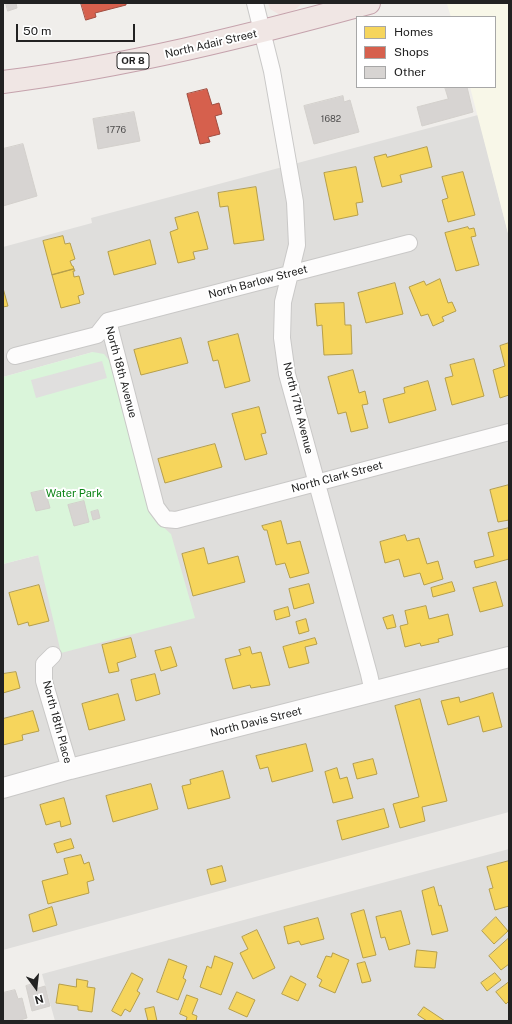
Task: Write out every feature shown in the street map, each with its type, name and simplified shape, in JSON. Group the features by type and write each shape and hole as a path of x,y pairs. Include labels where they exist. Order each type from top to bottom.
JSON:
{"highway":[{"name":"North Adair Street","path":"3,82 105,67 160,56 262,32 369,3"}],"street":[{"name":"North 17th Avenue","path":"255,3 273,77 295,202 297,245 292,273 283,302 282,338 287,374 373,692"},
{"name":"North Barlow Street","path":"108,321 409,243"},
{"name":"North 18th Avenue","path":"15,356 97,335 108,321"},
{"name":"North 18th Avenue","path":"108,321 156,507 165,519"},
{"name":"North Clark Street","path":"165,519 176,520 509,432"},
{"name":"North 18th Place","path":"53,655 44,664 44,681 70,769"},
{"name":"North Davis Street","path":"3,788 70,769 509,657"}],"shaded area":[{"path":"268,3 307,3 300,5 293,12 280,15 270,9"},
{"path":"509,3 509,237 470,88 496,88 496,16 451,16 447,4"},
{"path":"478,115 509,237 509,812 3,950 3,564 160,524 93,352 3,377 3,247 92,223 91,218"},
{"path":"102,361 107,378 36,398 31,380"},
{"path":"509,849 509,1021 55,1021 42,974"}],"green space":[{"name":"Water Park","path":"93,352 104,354 112,364 160,524 171,534 195,618 61,653 38,555 3,564 3,377"}],"building: Homes":[{"path":"427,147 432,167 400,175 402,182 382,187 374,157 386,154 387,157"},
{"path":"356,167 363,202 356,203 358,215 334,220 324,173"},
{"path":"463,172 475,215 448,222 442,200 448,198 442,177"},
{"path":"256,187 264,240 234,244 228,206 220,207 218,193"},
{"path":"198,212 208,249 193,252 195,259 178,263 170,232 178,229 175,218"},
{"path":"468,227 469,229 474,228 476,236 471,237 479,265 456,271 445,233"},
{"path":"63,236 65,244 70,243 75,259 70,261 74,269 52,275 43,241"},
{"path":"150,240 156,264 114,275 108,252"},
{"path":"74,269 74,277 79,276 84,294 78,296 80,303 61,308 52,275"},
{"path":"440,279 448,303 452,302 456,311 442,317 444,321 433,326 428,314 421,316 409,287 424,281 426,285"},
{"path":"395,283 403,314 366,323 358,293"},
{"path":"3,288 8,306 3,307"},
{"path":"344,303 345,325 351,325 352,354 324,355 322,325 317,326 315,304"},
{"path":"238,334 250,381 225,388 218,360 213,361 208,342"},
{"path":"181,338 188,363 141,375 134,350"},
{"path":"509,343 509,395 500,398 493,370 505,366 500,346"},
{"path":"474,359 484,396 452,405 445,378 453,376 450,365"},
{"path":"353,370 359,393 365,391 368,404 362,405 368,428 351,432 346,412 338,414 328,377"},
{"path":"428,381 436,410 389,423 383,399 405,393 404,388"},
{"path":"259,407 266,433 261,434 267,454 245,460 232,414"},
{"path":"215,444 222,467 165,483 158,459"},
{"path":"509,485 509,520 498,522 490,490"},
{"path":"281,521 287,544 300,541 309,573 290,578 285,563 276,565 267,530 264,530 262,526"},
{"path":"509,528 509,559 476,568 474,561 494,556 488,533"},
{"path":"405,535 407,541 419,538 427,564 438,561 443,579 424,585 420,573 404,577 399,559 385,563 380,542"},
{"path":"204,548 208,564 238,556 245,582 193,596 182,554"},
{"path":"452,582 455,591 433,597 431,588"},
{"path":"496,582 503,606 480,612 473,588"},
{"path":"309,584 314,603 294,609 289,589"},
{"path":"39,585 49,621 29,626 28,622 18,625 9,593"},
{"path":"426,606 429,619 448,614 453,635 438,639 439,642 421,646 420,643 405,647 400,626 408,624 405,611"},
{"path":"288,607 290,616 276,620 274,611"},
{"path":"393,615 396,627 387,629 383,618"},
{"path":"306,619 309,631 299,634 296,622"},
{"path":"131,638 136,657 117,663 119,671 109,673 102,645"},
{"path":"315,638 317,644 305,647 309,663 289,668 283,647"},
{"path":"171,647 177,666 161,671 155,651"},
{"path":"250,647 252,654 261,652 270,685 251,688 250,685 233,689 225,659 241,655 239,650"},
{"path":"16,672 20,688 3,693 3,674"},
{"path":"155,674 160,694 136,701 131,680"},
{"path":"493,693 502,727 483,732 479,716 448,725 441,701 459,697 460,702"},
{"path":"118,694 125,720 89,730 82,704"},
{"path":"420,699 447,801 422,807 425,821 400,828 393,804 419,797 395,706"},
{"path":"33,711 39,731 22,735 23,740 3,745 3,719"},
{"path":"306,744 313,771 272,782 268,767 260,769 256,756"},
{"path":"373,759 377,774 357,779 353,764"},
{"path":"337,768 340,779 347,777 353,798 333,803 325,772"},
{"path":"223,771 230,798 188,809 182,786 191,784 190,780"},
{"path":"151,784 158,809 113,822 106,796"},
{"path":"64,798 71,824 61,827 60,821 46,825 40,805"},
{"path":"384,809 389,827 342,840 337,821"},
{"path":"71,839 74,848 57,853 54,844"},
{"path":"81,855 84,864 89,862 94,880 87,882 89,893 48,904 42,881 68,874 64,859"},
{"path":"509,861 509,906 495,910 489,889 493,888 487,867"},
{"path":"222,866 226,881 211,885 207,870"},
{"path":"434,887 439,906 441,905 448,931 432,935 422,891"},
{"path":"52,907 57,925 33,932 29,915"},
{"path":"364,910 376,955 363,958 351,914"},
{"path":"401,911 410,944 389,950 385,937 381,938 376,917"},
{"path":"496,917 508,931 494,944 482,931"},
{"path":"318,918 324,939 301,945 299,941 288,944 284,927"},
{"path":"257,930 275,968 253,979 240,953 248,949 242,937"},
{"path":"509,938 509,964 501,970 489,956"},
{"path":"417,950 437,952 435,968 415,967"},
{"path":"333,953 349,960 335,993 319,986 322,980 317,977 326,956 331,957"},
{"path":"215,956 233,963 221,995 200,987 207,966 211,968"},
{"path":"169,959 187,966 183,978 186,980 178,1000 157,992"},
{"path":"365,962 371,981 362,983 357,964"},
{"path":"132,973 143,979 137,991 140,993 130,1012 125,1009 121,1016 112,1011"},
{"path":"495,973 501,980 487,991 481,983"},
{"path":"291,976 306,984 298,1001 282,994"},
{"path":"77,979 88,981 87,987 95,988 92,1012 78,1010 78,1006 56,1003 59,984 76,987"},
{"path":"509,982 509,1001 506,1004 496,992"},
{"path":"237,992 255,1000 247,1017 229,1009"},
{"path":"187,995 198,999 192,1014 197,1016 196,1021 186,1021 187,1017 180,1014"},
{"path":"154,1007 157,1021 148,1021 145,1009"},
{"path":"424,1007 445,1021 427,1021 418,1015"}],"building: Shops":[{"path":"81,3 126,3 126,5 95,13 96,17 86,20"},
{"path":"207,89 212,105 219,103 222,114 215,116 220,134 208,137 210,142 200,144 187,94"}],"building: Other":[{"path":"6,3 16,3 17,8 8,11"},
{"path":"445,88 467,88 473,112 422,126 417,107 448,99"},
{"path":"343,96 344,102 350,100 359,132 314,144 304,106"},
{"path":"134,112 140,141 98,149 93,119"},
{"path":"23,144 37,196 3,206 3,149"},
{"path":"45,490 50,508 36,511 31,493"},
{"path":"84,501 89,522 74,526 68,505"},
{"path":"98,510 100,518 93,520 91,512"},
{"path":"33,984 35,989 45,986 50,1006 32,1011 26,986"},
{"path":"15,990 18,999 22,998 27,1018 17,1021 3,1021 3,993"}]}
